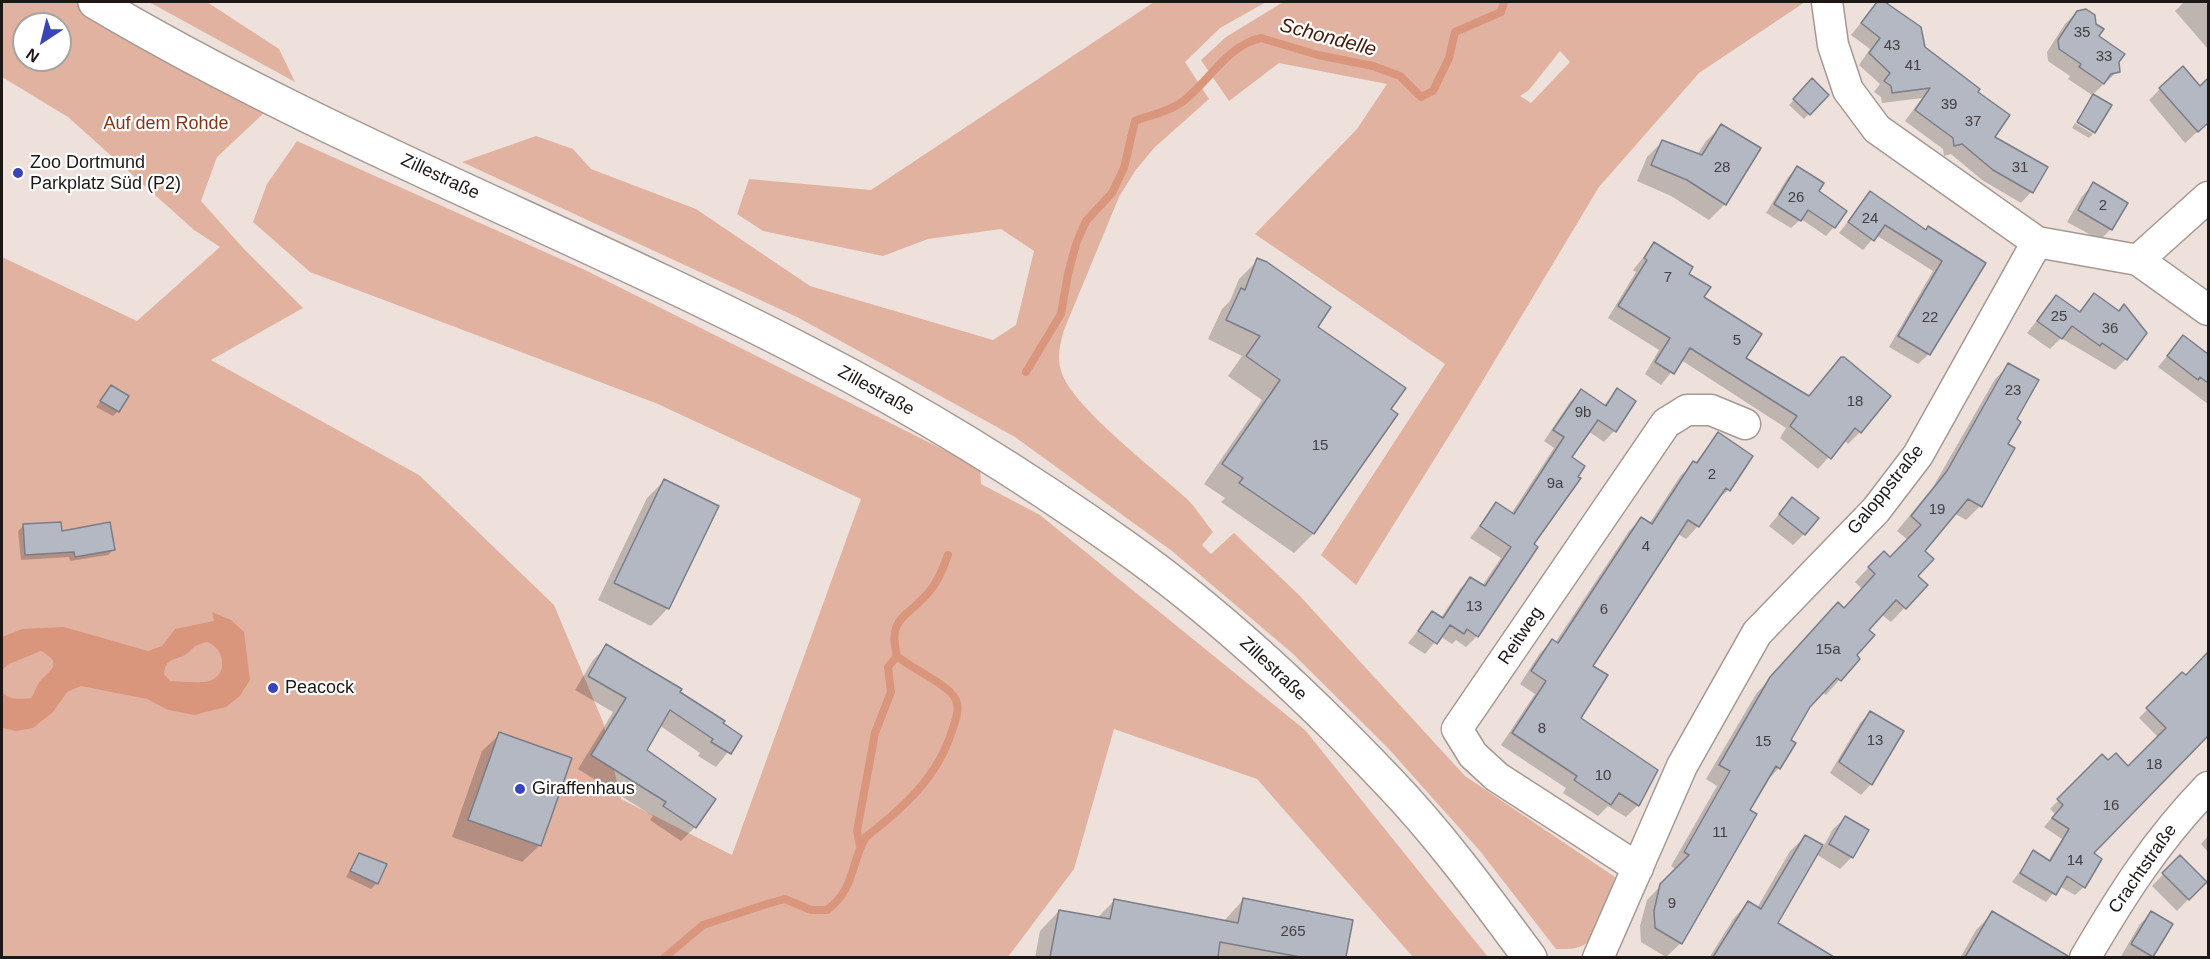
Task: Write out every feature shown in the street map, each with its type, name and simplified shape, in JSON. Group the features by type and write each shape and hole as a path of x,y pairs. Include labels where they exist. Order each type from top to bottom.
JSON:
{"main road":[{"name":"Zillestraße","path":"95,2 158,38 308,115 633,267 811,355 1000,463 1128,549 1227,627 1309,703 1389,782 1473,879 1530,957"}],"street":[{"path":"1827,2 1833,45 1848,90 1877,129 2037,242 2138,260 2208,310"},
{"path":"2138,260 2208,197"},
{"name":"Galoppstraße","path":"1598,957 1682,766 1757,633 1876,510 1918,455 2037,242"},
{"name":"Reitweg","path":"1638,868 1497,777 1473,756 1457,729 1666,423 1687,410 1712,410 1745,424"},
{"name":"Crachtstraße","path":"2085,957 2145,860 2173,824 2208,787"}],"green space":[{"name":"Auf dem Rohde","path":"2,2 77,2 264,113 217,157 201,201 244,249 303,308 211,360 419,475 554,605 603,722 621,799 732,855 861,499 658,404 310,272 253,222 267,184 297,141 585,270 980,468 981,484 1040,515 1305,730 1488,957 1413,957 1257,779 1114,729 1074,869 1008,957 2,957 2,257 137,321 220,247 194,230 68,117 2,77"},
{"path":"149,2 207,2 279,49 295,82"},
{"path":"1154,2 1266,2 1220,28 1185,62 1209,99 1154,148 1135,171 1119,197 1064,330 1059,360 1061,371 1068,386 1098,420 1194,507 1213,532 1202,545 1211,554 1234,533 1299,595 1465,776 1615,877 1597,930 1588,942 1580,946 1556,949 1480,851 1387,747 1292,653 1172,551 1015,437 797,317 462,162 536,136 573,149 591,169 696,209 810,286 993,340 1016,325 1034,251 1001,229 928,239 883,256 763,231 737,214 749,179 871,190"},
{"path":"1283,2 1805,2 1699,73 1599,187 1467,407 1356,585 1321,555 1445,364 1255,234 1357,129 1387,84 1279,63 1229,101 1201,60 1226,37","holes":["1560,51 1570,62 1531,103 1520,96 1529,90"]}],"shaded area":[{"path":"212,612 231,620 244,632 250,680 240,696 226,707 194,715 168,710 147,699 81,686 67,692 53,712 33,728 16,731 2,728 2,691 11,698 31,698 40,682 52,668 53,662 41,651 9,664 2,670 2,637 22,629 64,627 148,651 162,646 175,629 214,621","holes":["207,642 213,645 221,655 222,662 220,673 215,678 200,682 170,681 164,674 170,661"]}],"building":[{"path":"1877,2 1885,2 1921,27 1925,47 1980,89 1978,92 2010,115 1995,137 2048,167 2033,193 1993,170 1962,144 1954,146 1953,138 1915,110 1930,88 1892,93 1891,86 1884,81 1890,73 1869,53 1880,38 1861,23"},
{"path":"2086,9 2095,15 2096,24 2104,29 2099,36 2125,54 2119,62 2120,72 2111,74 2104,84 2079,67 2081,64 2059,49 2058,40 2077,11"},
{"path":"2183,66 2200,86 2208,78 2208,123 2198,132 2159,88"},
{"path":"1812,78 1829,95 1810,115 1793,99"},
{"path":"2093,94 2112,105 2095,133 2077,122"},
{"path":"1721,124 1761,148 1726,205 1687,180 1651,165 1662,140 1702,155"},
{"path":"1797,166 1824,183 1819,191 1847,211 1835,228 1808,210 1801,221 1774,204"},
{"path":"2093,182 2128,203 2112,230 2078,210"},
{"path":"1870,191 1926,230 1928,226 1986,263 1930,355 1898,336 1942,261 1885,225 1874,241 1848,222"},
{"path":"1654,242 1693,267 1689,274 1711,287 1704,297 1762,334 1746,358 1809,396 1841,357 1844,357 1891,396 1861,433 1855,428 1831,459 1790,426 1797,416 1690,348 1674,374 1655,362 1670,338 1618,306 1647,260 1644,258"},
{"path":"1257,258 1267,262 1331,307 1318,327 1406,388 1391,409 1398,414 1314,534 1239,483 1243,478 1222,464 1280,380 1246,356 1260,336 1226,320 1241,288 1245,290"},
{"path":"2094,293 2119,311 2124,304 2147,333 2127,360 2102,343 2100,346 2072,326 2062,339 2037,321 2056,295 2080,312"},
{"path":"2183,335 2208,354 2208,383 2200,377 2198,380 2167,356"},
{"path":"2008,363 2039,380 2017,419 2021,422 2008,444 2015,448 1982,507 1968,499 1925,551 1934,559 1918,576 1928,585 1906,609 1896,600 1869,630 1875,635 1857,655 1860,659 1841,681 1837,678 1810,707 1791,740 1796,743 1780,769 1776,766 1750,810 1757,814 1682,944 1655,928 1654,911 1660,884 1689,855 1684,852 1730,771 1719,765 1770,677 1838,602 1844,608 1875,574 1868,567 1884,551 1890,557 1921,525 1911,516 1947,471"},
{"path":"111,385 129,396 119,412 100,401"},
{"path":"1617,388 1636,401 1616,432 1598,420 1572,457 1585,466 1578,477 1581,478 1534,544 1538,547 1478,637 1467,629 1464,634 1450,625 1437,644 1418,631 1432,611 1443,618 1470,577 1485,586 1511,547 1480,526 1496,502 1514,514 1564,437 1553,430 1581,389 1606,406"},
{"path":"1718,432 1753,456 1730,491 1726,488 1699,527 1688,520 1593,666 1608,675 1581,718 1658,770 1639,806 1619,793 1611,805 1574,780 1577,776 1512,733 1546,681 1531,671 1552,639 1558,643 1641,517 1652,524 1693,461 1697,463"},
{"path":"664,479 719,506 669,609 614,583"},
{"path":"1792,497 1819,518 1805,535 1779,514"},
{"path":"61,522 62,531 110,522 115,550 75,557 74,552 25,555 23,524"},
{"path":"606,644 682,689 680,692 725,721 723,723 742,736 731,754 711,742 713,739 670,710 647,750 716,799 696,828 663,806 666,802 591,755 626,698 588,676"},
{"path":"2208,652 2208,736 2094,853 2102,859 2085,888 2067,876 2056,895 2020,873 2033,850 2050,861 2069,829 2052,818 2063,805 2057,799 2102,754 2108,760 2116,753 2128,766 2166,728 2146,708 2182,672 2186,675"},
{"path":"1870,711 1904,731 1872,785 1839,762"},
{"name":"Giraffenhaus","path":"499,732 572,758 541,846 468,820"},
{"path":"1845,816 1869,830 1853,858 1829,844"},
{"path":"1805,835 1823,845 1778,923 1834,957 1713,957 1748,901 1761,909"},
{"path":"359,853 387,864 378,884 350,871"},
{"path":"2180,855 2207,882 2189,900 2162,873"},
{"path":"1243,898 1353,920 1346,957 1300,957 1220,942 1218,957 1050,957 1059,910 1110,919 1114,899 1238,923"},
{"path":"1992,911 2068,956 2068,957 1965,957"},
{"path":"2151,911 2173,924 2153,957 2131,944"}],"waterway":[{"name":"Schondelle","path":"1026,372 1061,314 1076,244 1086,221 1112,193 1124,168 1135,121 1176,106 1228,56 1238,48 1261,38 1318,55 1373,66 1400,76 1421,97 1433,91 1449,58 1455,32 1501,12 1504,2"},
{"name":"Schondelle","path":"664,958 703,925 767,904 785,899 811,910 827,910 836,902 848,884 866,837 906,803 938,763 956,720 956,700 946,688 897,656 895,633 901,619 934,585 948,555"},
{"path":"860,846 857,831 875,733 891,692 888,667 897,656"}],"place":[{"name":"Zoo Dortmund Parkplatz Süd (P2)","path":"18,173"},
{"name":"Peacock","path":"273,688"},
{"name":"Giraffenhaus","path":"520,789"}]}
